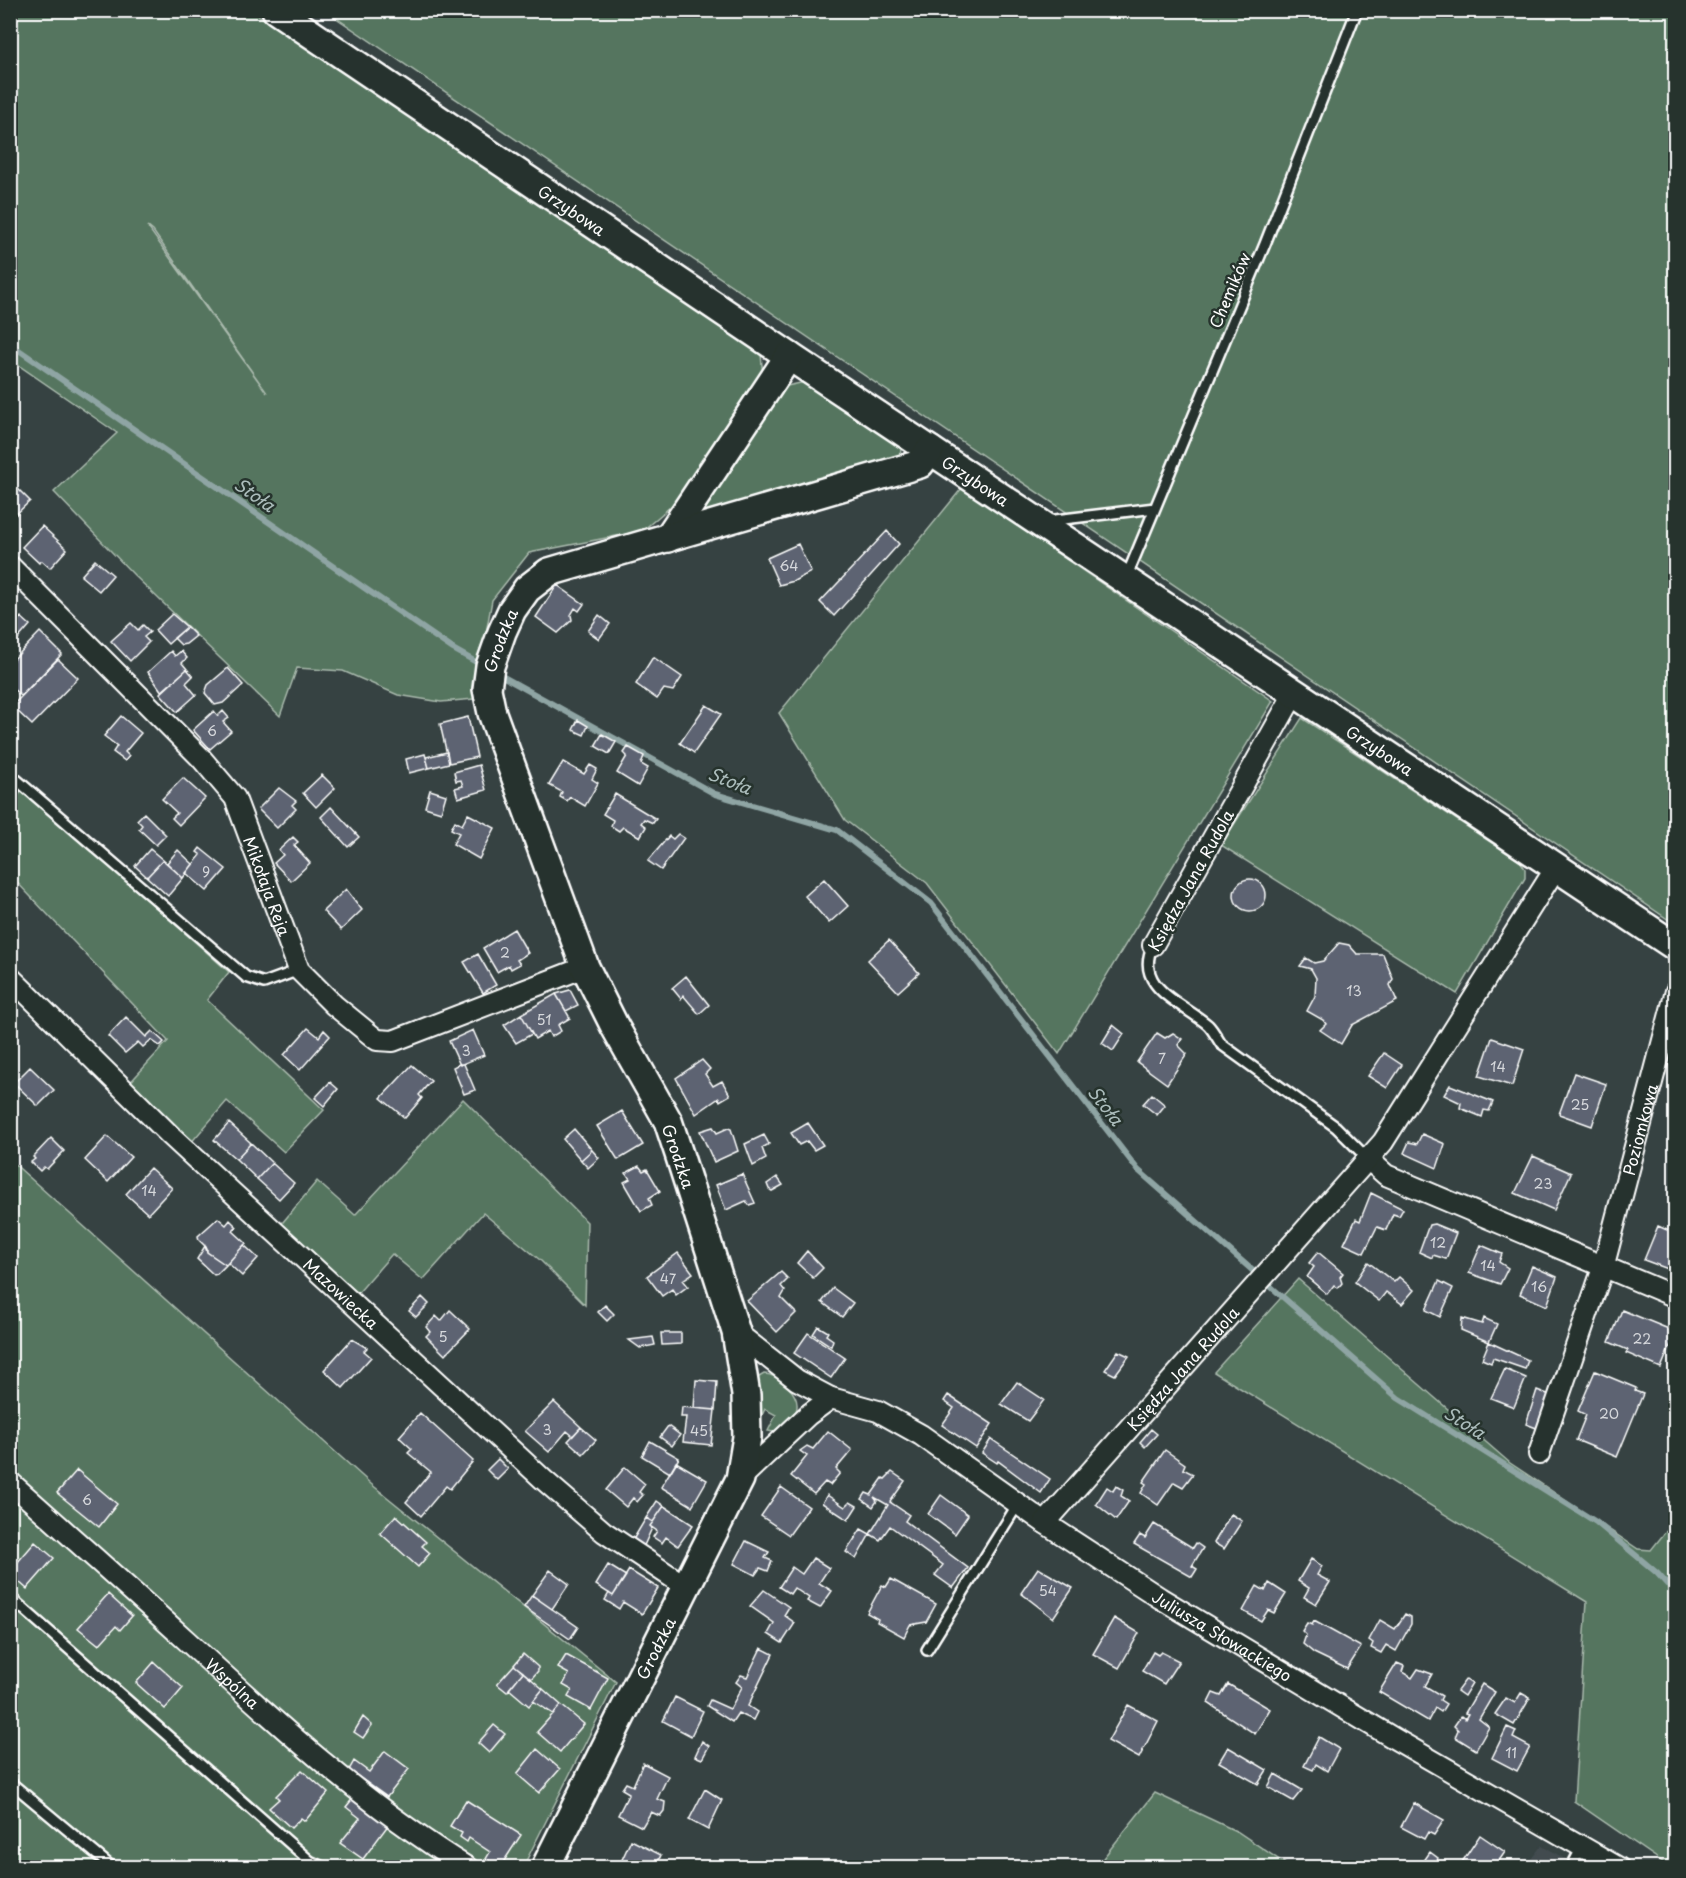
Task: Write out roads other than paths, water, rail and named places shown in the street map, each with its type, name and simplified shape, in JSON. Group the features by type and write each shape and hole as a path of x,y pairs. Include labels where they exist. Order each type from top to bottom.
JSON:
{"street":[{"name":"Grzybowa","path":"276,10 1037,522 1676,947"},
{"path":"668,538 789,356"},
{"name":"Grodzka","path":"545,1868 688,1588 740,1479 747,1437 746,1405 736,1332 668,1120 615,1027 585,967 492,713 487,689 490,666 512,610 527,588 549,572 920,464 930,450"},
{"name":"Mikołaja Reja","path":"10,566 201,758 235,798 299,970 334,1005 377,1040 393,1041 585,967"},
{"name":"Księdza Jana Rudola","path":"1153,945 1295,692"},
{"name":"Księdza Jana Rudola","path":"1045,1523 1383,1142 1557,866"},
{"name":"Mazowiecka","path":"10,977 171,1136 545,1481 604,1532 688,1588"},
{"name":"Poziomkowa","path":"1539,1454 1604,1268 1676,991"},
{"path":"1368,1159 1386,1175 1676,1298"},
{"name":"Juliusza Słowackiego","path":"736,1332 796,1380 831,1398 878,1411 921,1435 1045,1523 1160,1598 1265,1662 1619,1868"},
{"path":"740,1479 808,1415 831,1398"},
{"name":"Wspólna","path":"10,1482 305,1748 369,1800 468,1868"}],"lane":[{"name":"Chemików","path":"1125,580 1265,244 1358,10"},
{"path":"1037,522 1155,508"},
{"path":"10,774 246,977 264,984 299,970"},
{"name":"Księdza Jana Rudola","path":"1153,945 1146,964 1154,984 1210,1027 1221,1044 1336,1127 1368,1159"},
{"path":"927,1650 1018,1504"},
{"path":"10,1597 310,1861 325,1868"},
{"path":"10,1782 113,1868"},
{"path":"1570,1868 1582,1846"}],"waterway":[{"name":"Stoła","path":"10,344 453,649 483,666"},
{"name":"Stoła","path":"502,676 715,794 837,830 931,903 1138,1170 1398,1398 1596,1522 1657,1573 1676,1594"}]}
